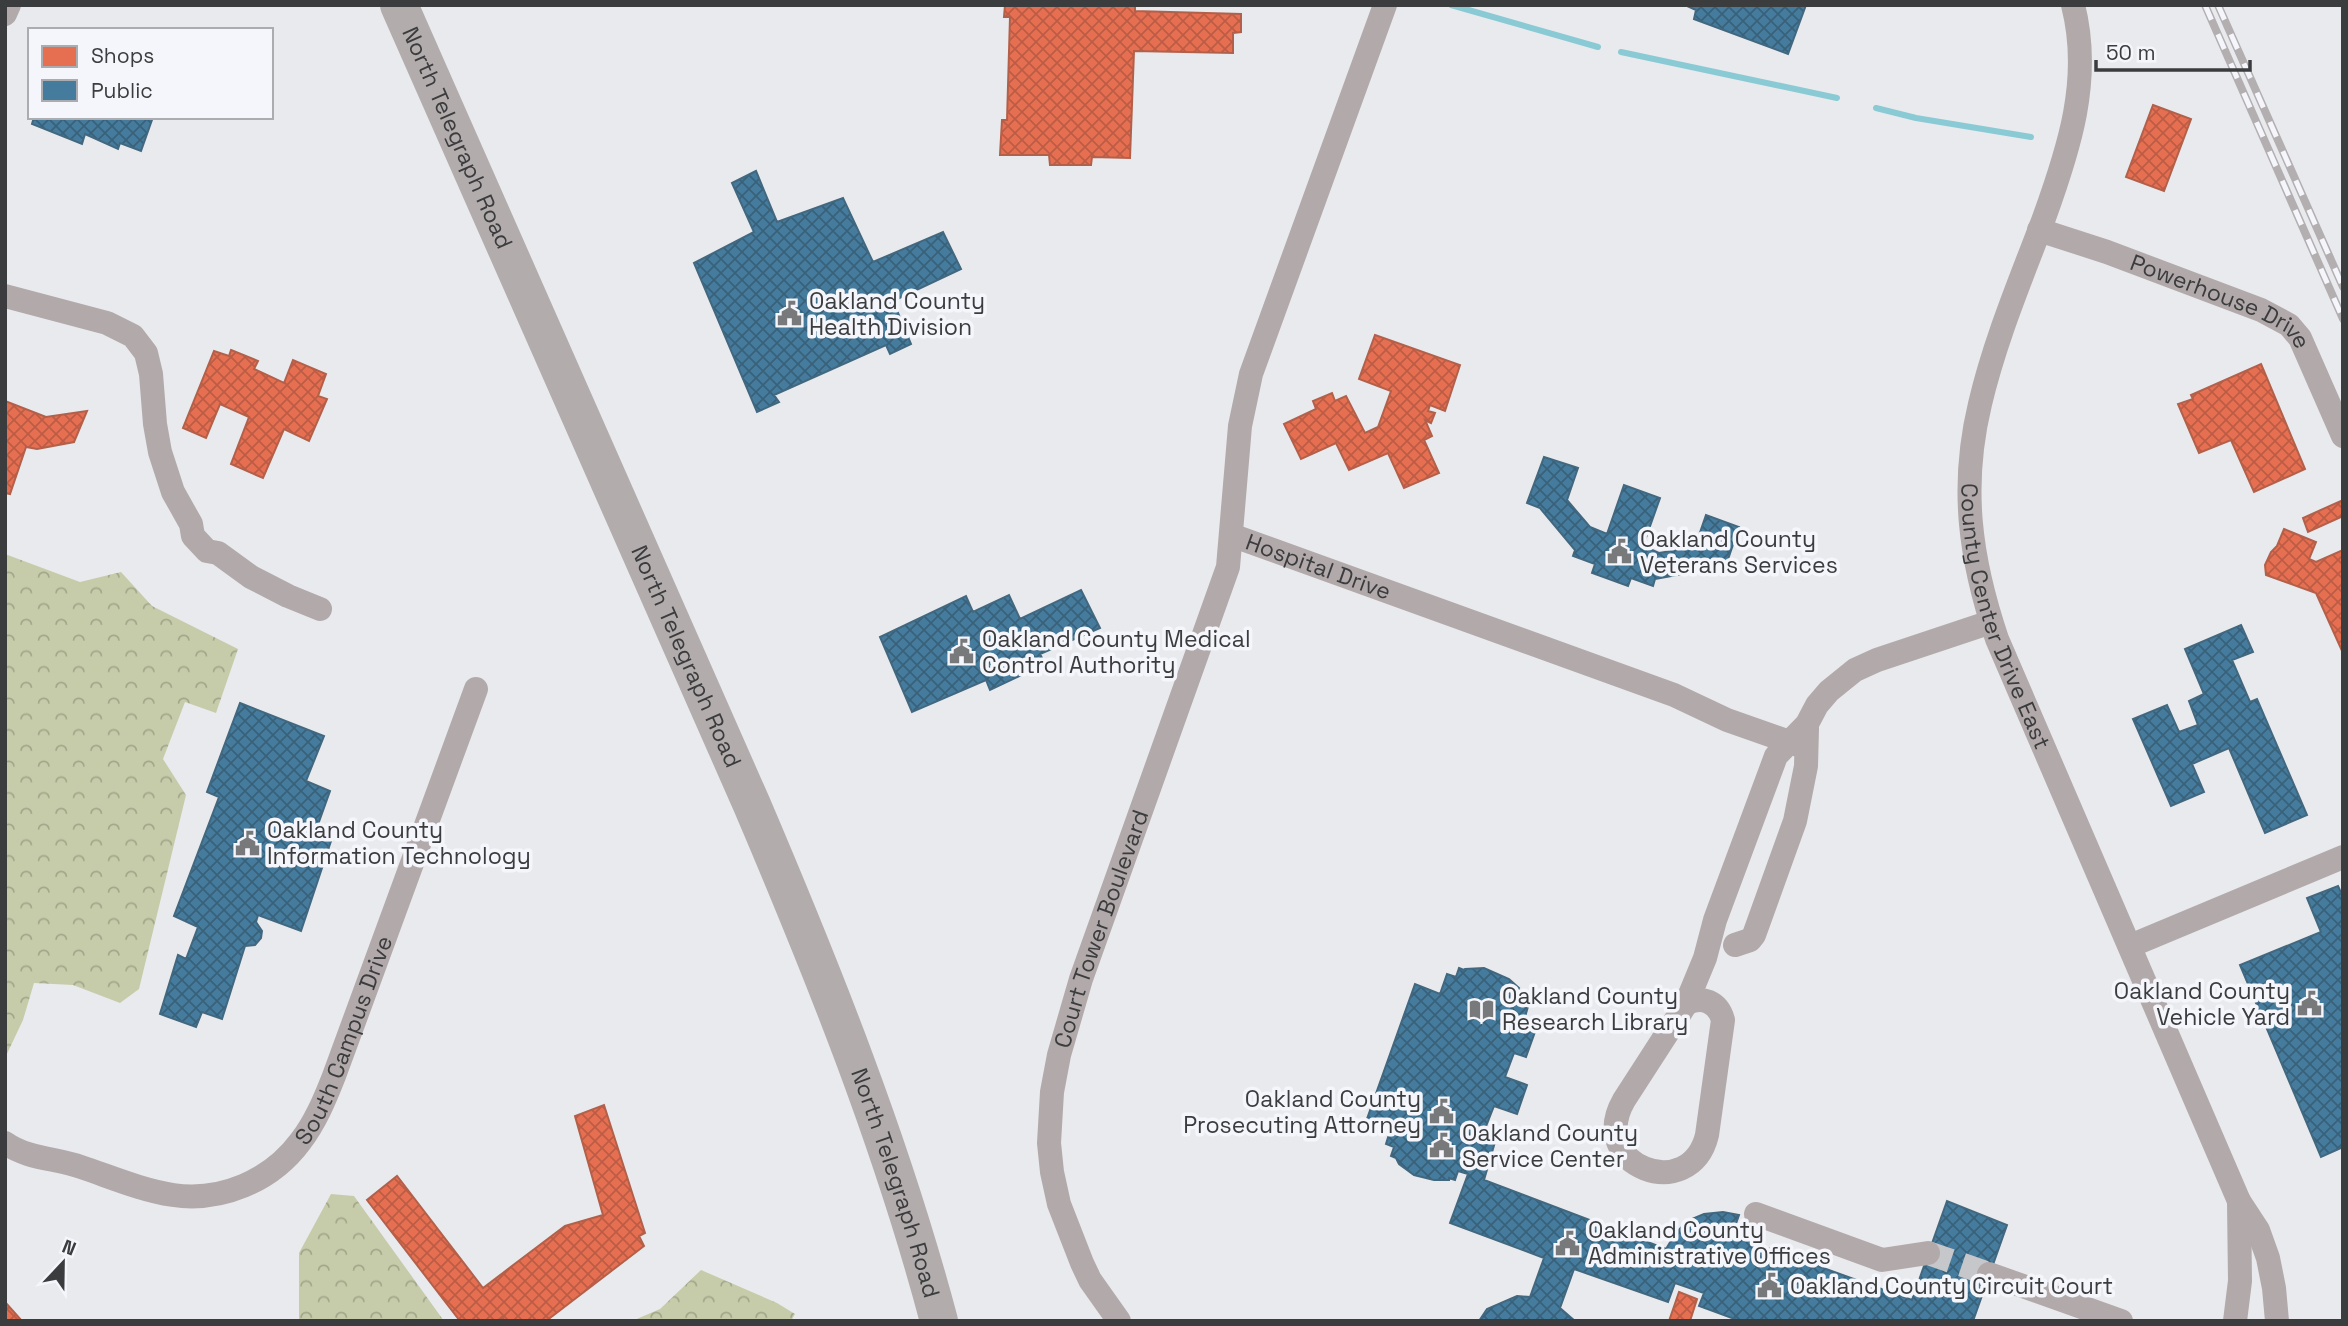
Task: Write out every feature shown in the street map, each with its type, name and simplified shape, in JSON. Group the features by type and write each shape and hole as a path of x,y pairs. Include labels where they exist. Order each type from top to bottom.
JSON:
{"main road":[{"name":"North Telegraph Road","path":"399,5 808,937 887,1149 939,1321"}],"street":[{"path":"5,15 9,5"},
{"name":"Hospital Drive","path":"1385,5 1251,374 1240,426 1231,535 1674,695 1727,720 1801,738"},
{"name":"County Center Drive East","path":"2073,5 2080,55 2077,108 2064,162 1980,403 1972,444 1969,503 1972,542 1978,579 1991,622 2239,1201 2258,1230 2268,1258 2277,1321"},
{"name":"Powerhouse Drive","path":"2039,230 2243,302 2280,319 2300,338 2343,436"},
{"path":"5,296 107,323 121,328 139,341 150,365 155,424 164,465 173,492 191,524 202,526 217,542 218,553 251,577 320,609"},
{"name":"Court Tower Boulevard","path":"1119,1321 1090,1280 1059,1204 1049,1143 1052,1092 1059,1055 1081,979 1228,567 1231,535"},
{"path":"1686,1004 1692,1001 1708,1001 1718,1009 1723,1020 1707,1135 1701,1152 1692,1162 1673,1171 1655,1172 1638,1166 1627,1158 1617,1139 1616,1120 1624,1100 1686,1004 1705,958 1715,920 1776,756 1801,738 1817,705 1829,691 1856,670 1877,660 1991,622"},
{"name":"South Campus Drive","path":"5,1143 35,1156 60,1159 139,1187 193,1196 228,1191 249,1184 268,1173 291,1153 314,1119 334,1076 476,689"},
{"path":"1735,945 1750,940 1757,929 1796,821 1806,766 1801,738"},
{"path":"2130,946 2343,858"},
{"name":"South Campus Drive","path":"5,1137 39,1145 60,1159"},
{"name":"County Center Drive East","path":"2235,1321 2240,1281 2239,1201"},
{"path":"1756,1214 1882,1260 1928,1253"},
{"path":"1989,1274 2121,1321"}],"green space":[{"path":"5,554 80,582 121,572 152,606 238,649 216,713 185,702 163,759 186,795 139,989 120,1003 73,985 34,983 23,1020 5,1058"},
{"path":"331,1194 354,1196 444,1321 299,1321 299,1253"},
{"path":"701,1270 777,1303 795,1314 791,1321 632,1321 660,1309"}],"building: Shops":[{"path":"1005,5 1135,5 1135,11 1241,14 1241,32 1233,33 1233,53 1134,51 1130,158 1092,157 1091,165 1050,165 1049,155 1000,155 1002,120 1007,120 1010,17 1004,17"},
{"path":"2153,105 2191,119 2164,191 2126,177"},
{"path":"1375,335 1460,365 1445,411 1430,405 1428,411 1435,413 1431,423 1425,420 1432,436 1424,440 1439,473 1404,488 1388,453 1349,470 1336,443 1301,459 1284,424 1316,409 1313,401 1332,393 1335,401 1346,396 1365,433 1378,427 1391,391 1359,379"},
{"path":"231,350 258,361 254,369 284,383 293,360 326,374 318,396 327,399 309,441 284,429 263,478 231,464 249,417 220,404 206,438 183,428 214,351 229,356"},
{"path":"2261,364 2305,469 2254,492 2231,440 2199,453 2178,404 2193,399 2191,395"},
{"path":"5,401 46,417 87,411 74,442 37,449 26,447 10,494 5,493"},
{"path":"2343,500 2343,516 2308,532 2303,518"},
{"path":"2284,529 2316,542 2309,559 2316,562 2343,550 2343,653 2316,593 2266,575 2265,565"},
{"path":"604,1105 645,1233 639,1236 644,1246 546,1321 505,1321 502,1317 497,1321 460,1321 367,1200 397,1176 483,1288 565,1226 603,1215 575,1116"},
{"path":"1679,1292 1697,1299 1690,1321 1669,1321"},
{"path":"5,1302 21,1320 21,1321 5,1321"}],"building: Public":[{"path":"1685,5 1806,5 1788,54 1694,19 1696,10"},
{"path":"33,119 152,119 141,151 120,143 118,149 85,134 82,144 32,124"},
{"path":"756,171 777,222 843,198 873,262 943,232 961,269 893,301 911,344 890,354 886,345 774,395 779,402 757,412 694,263 754,232 732,183"},
{"path":"1544,457 1578,468 1567,500 1590,527 1607,534 1624,485 1660,498 1643,546 1659,553 1695,547 1706,515 1739,527 1723,574 1710,569 1655,579 1653,586 1631,578 1628,586 1592,573 1595,564 1573,556 1575,550 1540,508 1527,503"},
{"path":"1081,590 1100,628 1040,654 1045,664 990,690 986,680 912,712 880,637 966,596 973,612 1009,595 1020,619"},
{"path":"2241,625 2253,652 2232,660 2250,702 2257,699 2307,815 2265,833 2229,748 2192,764 2204,792 2171,806 2133,719 2167,705 2179,732 2198,725 2189,701 2204,694 2185,649"},
{"path":"240,703 324,736 306,781 330,791 315,833 331,841 301,931 258,915 256,922 262,931 261,938 255,945 245,946 222,1019 202,1012 196,1027 160,1014 178,955 186,959 198,927 174,916 219,797 207,792"},
{"path":"2338,886 2343,897 2343,1147 2321,1157 2240,965 2321,932 2307,898"},
{"name":"Oakland County Service Center","path":"1459,968 1484,968 1509,979 1518,990 1524,991 1520,1001 1529,1003 1523,1024 1536,1029 1526,1057 1514,1053 1505,1077 1527,1085 1517,1114 1494,1106 1485,1129 1497,1135 1484,1180 1666,1249 1687,1221 1704,1214 1723,1212 1739,1215 1732,1235 1912,1300 1947,1201 2007,1225 1973,1321 1740,1321 1699,1306 1704,1293 1675,1283 1668,1302 1574,1269 1560,1308 1575,1321 1479,1321 1487,1309 1517,1296 1530,1297 1544,1258 1450,1223 1468,1174 1458,1171 1455,1180 1434,1180 1414,1175 1391,1156 1394,1147 1386,1144 1391,1128 1367,1119 1415,984 1440,994 1447,974 1456,977"}],"waterway":[{"path":"1451,5 1598,47"},
{"path":"1621,52 1837,98"},
{"path":"1876,108 1916,118 2031,137"}],"tunnel":[{"path":"1928,1253 1989,1274"}],"railway":[{"path":"2205,5 2343,319"},
{"path":"2218,5 2343,287"}],"place":[{"name":"Oakland County Health Division","path":"789,314"},
{"name":"Oakland County Veterans Services","path":"1620,552"},
{"name":"Oakland County Medical Control Authority","path":"962,652"},
{"name":"Oakland County Information Technology","path":"247,843"},
{"name":"Oakland County Vehicle Yard","path":"2310,1004"},
{"name":"Oakland County Research Library","path":"1482,1009"},
{"name":"Oakland County Prosecuting Attorney","path":"1441,1112"},
{"name":"Oakland County Service Center","path":"1442,1146"},
{"name":"Oakland County Administrative Offices","path":"1568,1243"},
{"name":"Oakland County Circuit Court","path":"1770,1286"}]}
